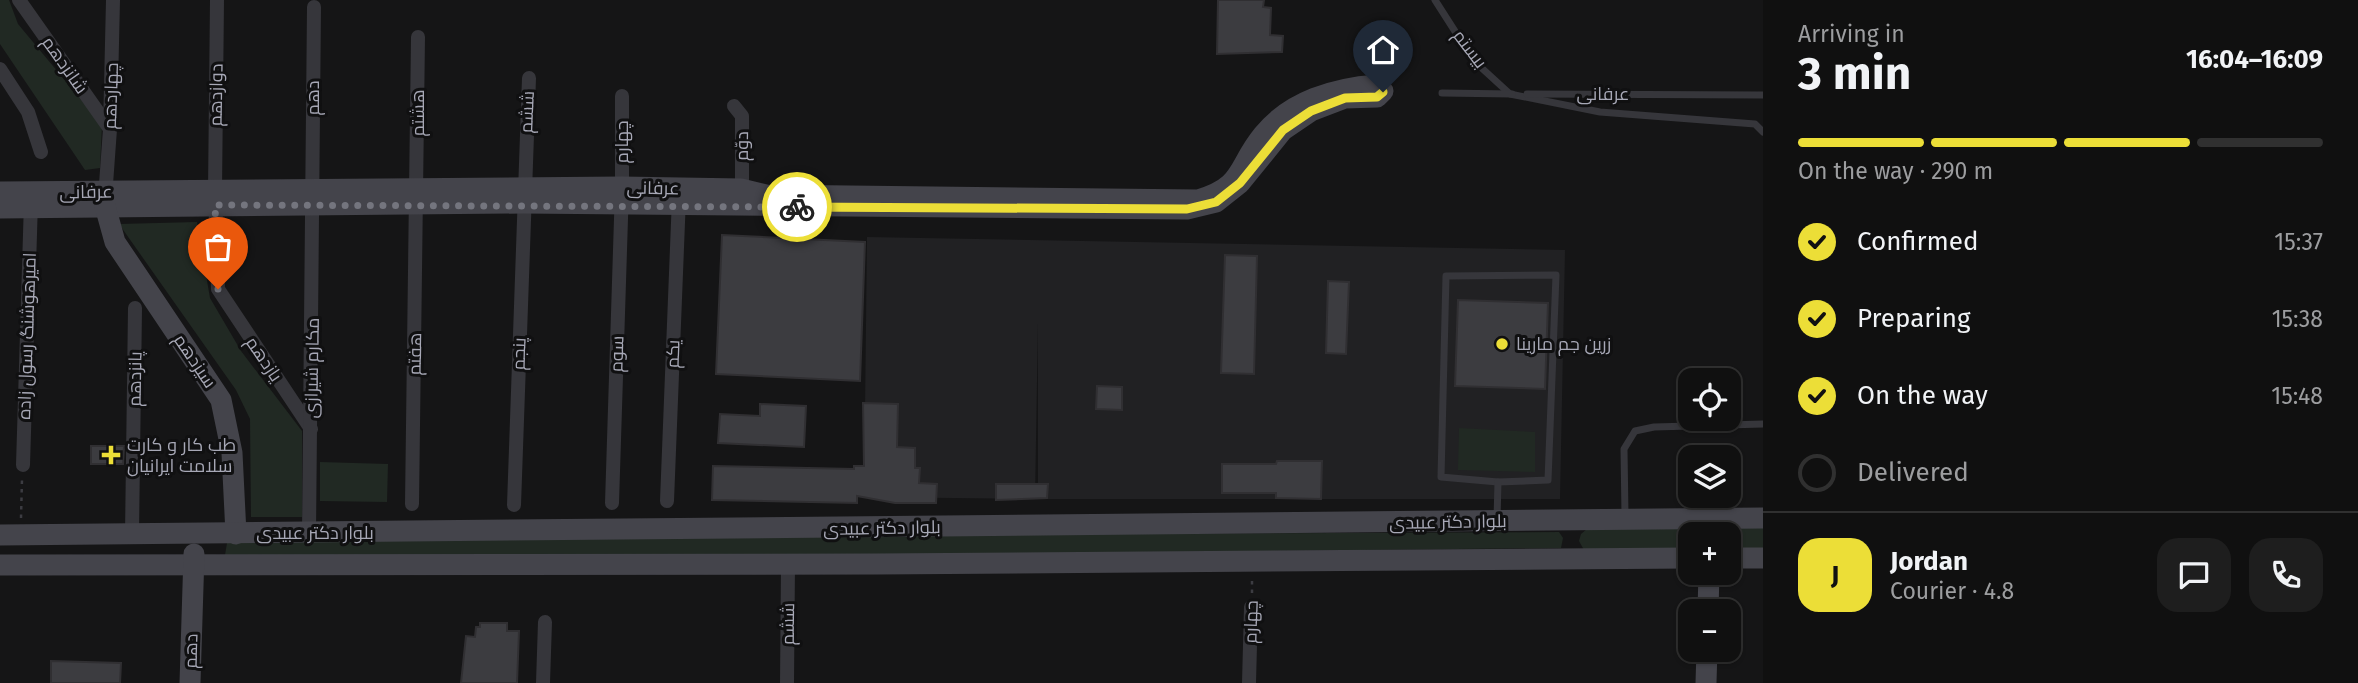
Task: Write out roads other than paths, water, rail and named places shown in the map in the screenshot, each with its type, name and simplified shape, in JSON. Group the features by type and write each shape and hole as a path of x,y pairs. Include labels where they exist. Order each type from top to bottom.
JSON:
{"main road":[{"name":"عرفانی","path":"0,208 31,200 105,198 523,196 742,198 1187,209 1216,202 1240,183 1283,130 1311,111 1345,98 1377,97 1383,92 1377,85 1350,87 1291,108 1262,135 1240,175 1222,193 1198,200 766,195 742,198"},
{"name":"عرفانی","path":"0,192 31,200"},
{"name":"سیزدهم","path":"105,198 115,242 221,400 232,453 236,534"},
{"name":"بلوار دکتر عبیدی","path":"10,535 1763,518"},
{"name":"دهم","path":"190,683 195,534"},
{"name":"بلوار دکتر عبیدی","path":"0,565 788,564 1678,558"},
{"path":"1741,558 1763,558"},
{"path":"1706,683 1707,662"}],"street":[{"name":"شانزدهم","path":"19,0 110,129"},
{"name":"چهاردهم","path":"105,198 110,129 113,0"},
{"name":"دوازدهم","path":"215,198 217,0"},
{"name":"دهم","path":"313,197 314,6"},
{"name":"هشتم","path":"417,196 418,37"},
{"path":"0,69 28,112 41,152"},
{"name":"ششم","path":"523,196 529,78"},
{"name":"چهارم","path":"622,96 622,197"},
{"name":"دوّم","path":"734,106 742,116 742,198"},
{"name":"هفتم","path":"412,505 417,196"},
{"name":"پنجم","path":"514,505 523,196"},
{"name":"مکارم شیرازی","path":"309,533 313,197"},
{"name":"سوم","path":"612,503 622,197"},
{"name":"یازدهم","path":"215,198 218,289 311,429"},
{"name":"یکم","path":"667,501 679,198"},
{"name":"امیرهوشنگ رسول زاده","path":"23,465 31,200"},
{"name":"پانزدهم","path":"132,534 135,308"},
{"name":"ششم","path":"787,683 788,564"},
{"name":"چهارم","path":"1249,683 1251,607"},
{"path":"543,683 545,622"}],"lane":[{"name":"بیستم","path":"1435,0 1474,61 1510,94"},
{"name":"عرفانی","path":"1442,93 1763,95"},
{"path":"1510,94 1600,113 1755,124 1763,132"},
{"path":"1556,275 1548,480 1498,482 1441,477 1446,276 1556,275"},
{"path":"1625,519 1624,449 1635,431 1654,426 1763,424"},
{"path":"1497,521 1498,482"}],"place":[{"name":"زرین جم مارینا","path":"1502,344"},
{"name":"طب کار و کارت سلامت ایرانیان","path":"111,455"}]}
